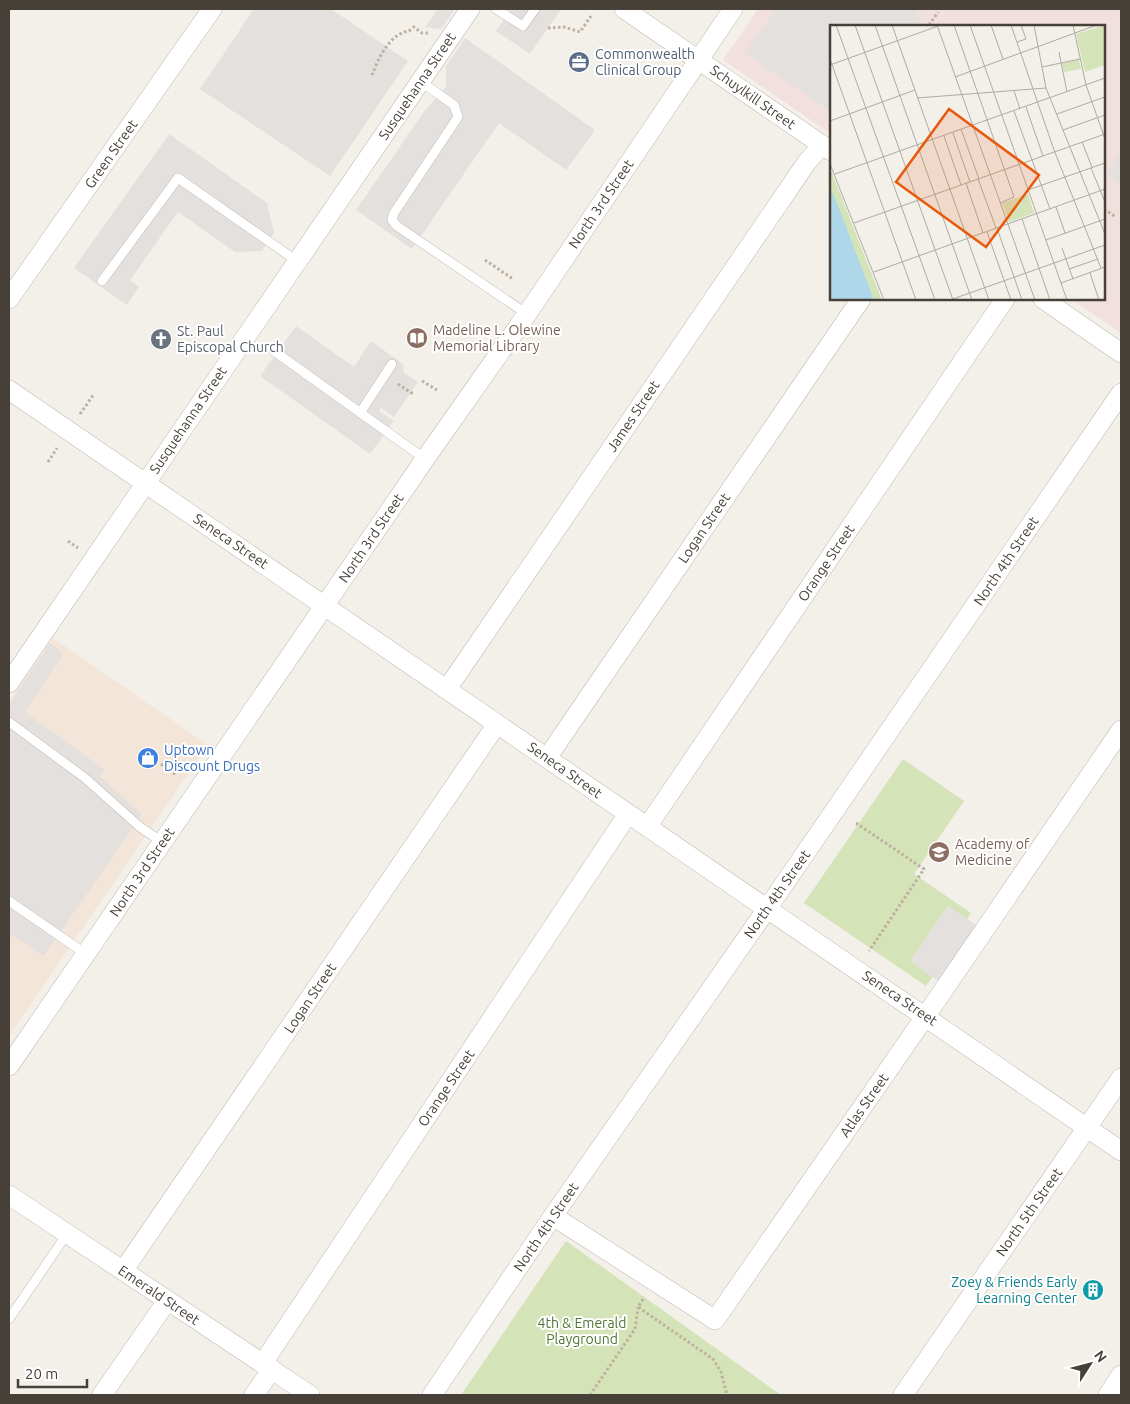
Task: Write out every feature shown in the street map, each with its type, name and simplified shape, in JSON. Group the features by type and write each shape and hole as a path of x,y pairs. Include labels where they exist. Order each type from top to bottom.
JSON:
{"street":[{"name":"Green Street","path":"9,299 212,9"},
{"name":"Susquehanna Street","path":"9,683 470,9"},
{"name":"Schuylkill Street","path":"624,9 827,148"},
{"name":"North 3rd Street","path":"9,1066 425,459 527,314 733,9"},
{"name":"James Street","path":"447,689 807,162 827,148"},
{"name":"Logan Street","path":"547,758 860,300"},
{"name":"Orange Street","path":"647,826 1004,300"},
{"path":"1045,300 1121,353"},
{"name":"Seneca Street","path":"9,390 1121,1151"},
{"name":"North 4th Street","path":"432,1395 553,1216 1121,393"},
{"name":"Logan Street","path":"123,1271 497,724"},
{"name":"Atlas Street","path":"553,1216 715,1320 1121,730"},
{"name":"Orange Street","path":"254,1395 267,1366 628,814"},
{"name":"North 5th Street","path":"903,1395 1121,1078"},
{"name":"Emerald Street","path":"9,1194 310,1395"},
{"path":"102,1395 167,1301"}],"lane":[{"path":"496,9 523,26 536,9"},
{"path":"420,81 454,105 458,117 394,213 392,220 397,226 527,314"},
{"path":"102,281 178,178 297,261"},
{"path":"274,351 425,459"},
{"path":"360,413 392,364"},
{"path":"9,722 85,778 140,827 162,842"},
{"path":"9,900 86,954"},
{"path":"9,1319 67,1234"}],"path":[{"path":"928,25 938,12"},
{"path":"548,28 564,28 580,32 591,16"},
{"path":"372,75 376,63 388,44 403,31 409,31 414,27 422,32"},
{"path":"1105,210 1116,218"},
{"path":"485,260 513,279"},
{"path":"422,381 437,390"},
{"path":"76,420 94,394"},
{"path":"48,462 61,443"},
{"path":"68,541 80,549"},
{"path":"161,764 176,775"},
{"path":"856,823 924,869 869,951"},
{"path":"590,1395 635,1329 638,1307 653,1280"},
{"path":"638,1307 713,1359 720,1372 727,1395"}],"shaded area":[{"path":"254,9 331,9 408,61 330,176 200,89"},
{"path":"438,9 455,9 441,29 425,27"},
{"path":"511,9 561,9 530,54 496,31"},
{"path":"758,9 1121,9 1121,333 1072,300 1105,300 1105,25 830,25 830,133 723,60"},
{"path":"776,9 916,9 916,14 922,25 830,25 830,111 745,53"},
{"path":"465,38 595,130 566,170 499,123 412,249 356,210 426,109 446,87 446,66"},
{"path":"169,134 267,203 274,233 262,251 235,252 178,212 130,280 139,287 127,305 74,268"},
{"path":"1121,152 1121,185 1106,174"},
{"path":"296,326 354,367 371,341 403,364 404,373 418,382 394,417 381,408 379,411 394,421 370,454 260,376"},
{"path":"53,638 208,745 9,1036 9,702"},
{"path":"50,643 63,654 25,712 104,769 100,777 142,814 44,956 9,933 9,704"},
{"path":"948,906 976,925 938,981 910,961"}],"green space":[{"path":"903,759 964,801 914,874 971,913 967,919 948,906 911,961 933,976 926,986 804,903"},
{"name":"4th & Emerald Playground","path":"566,1241 781,1395 461,1395"}],"place":[{"name":"Commonwealth Clinical Group","path":"579,62"},
{"name":"Madeline L. Olewine Memorial Library","path":"417,338"},
{"name":"St. Paul Episcopal Church","path":"161,339"},
{"name":"Uptown Discount Drugs","path":"148,758"},
{"name":"Academy of Medicine","path":"939,852"},
{"name":"Zoey & Friends Early Learning Center","path":"1093,1290"}]}
